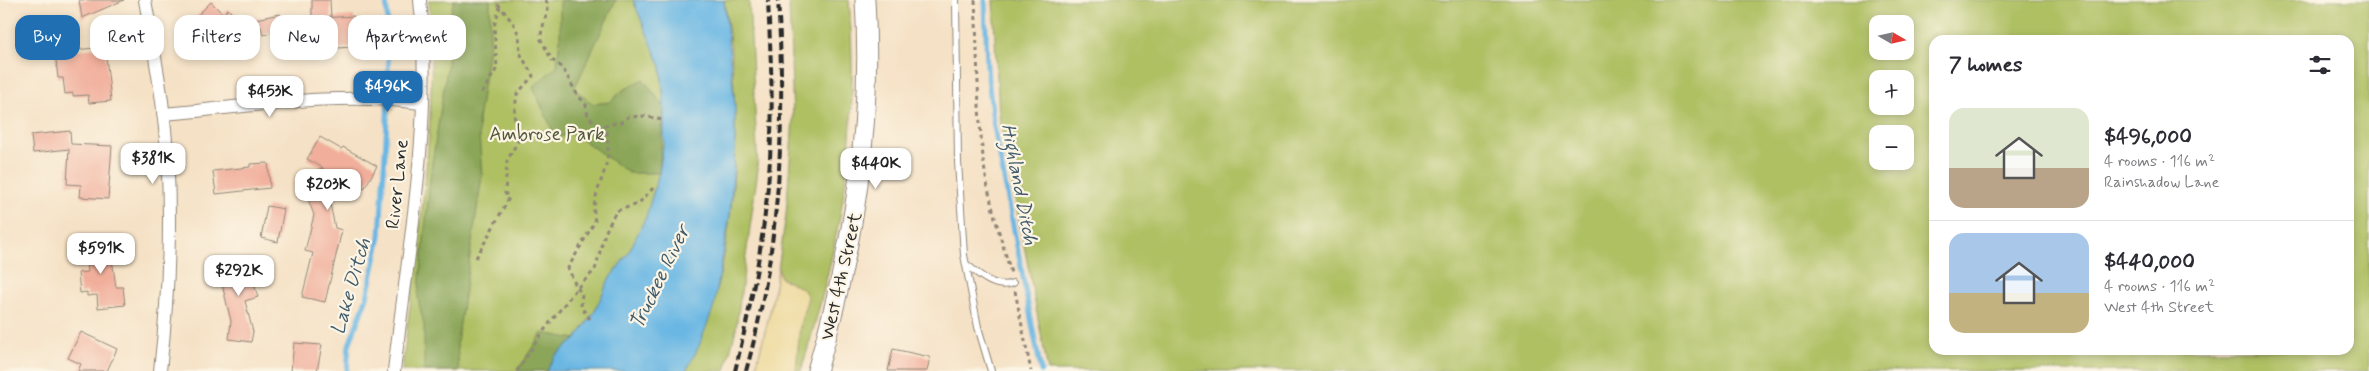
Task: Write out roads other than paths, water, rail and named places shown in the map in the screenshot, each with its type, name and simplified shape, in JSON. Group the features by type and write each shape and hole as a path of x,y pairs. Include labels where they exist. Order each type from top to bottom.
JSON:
{"main road":[{"name":"West 4th Street","path":"817,371 844,272 861,174 868,80 865,0"}],"street":[{"path":"144,0 163,114 168,214 166,288 160,371"},
{"name":"River Lane","path":"394,371 416,183 421,103 420,0"},
{"path":"163,114 334,99 376,98 421,103"}],"lane":[{"path":"956,0 958,162 966,264 978,327 991,371"},
{"path":"966,264 981,276 997,284 1007,286 1013,283"}],"water":[{"name":"Truckee River","path":"633,0 724,0 735,105 735,149 730,215 714,306 699,346 686,371 547,371 555,356 576,339 595,311 609,279 628,254 646,217 659,173 664,141 661,67"}],"waterway":[{"name":"Lake Ditch","path":"347,371 349,345 367,297 380,236 387,120 389,38 386,0"},
{"name":"Highland Ditch","path":"985,0 987,68 993,121 1041,371"}],"railway":[{"path":"735,371 759,254 770,164 772,100 768,0"},
{"path":"746,371 766,280 778,187 781,94 778,0"}],"park label":[{"name":"Ambrose Park","path":"547,133"}]}
